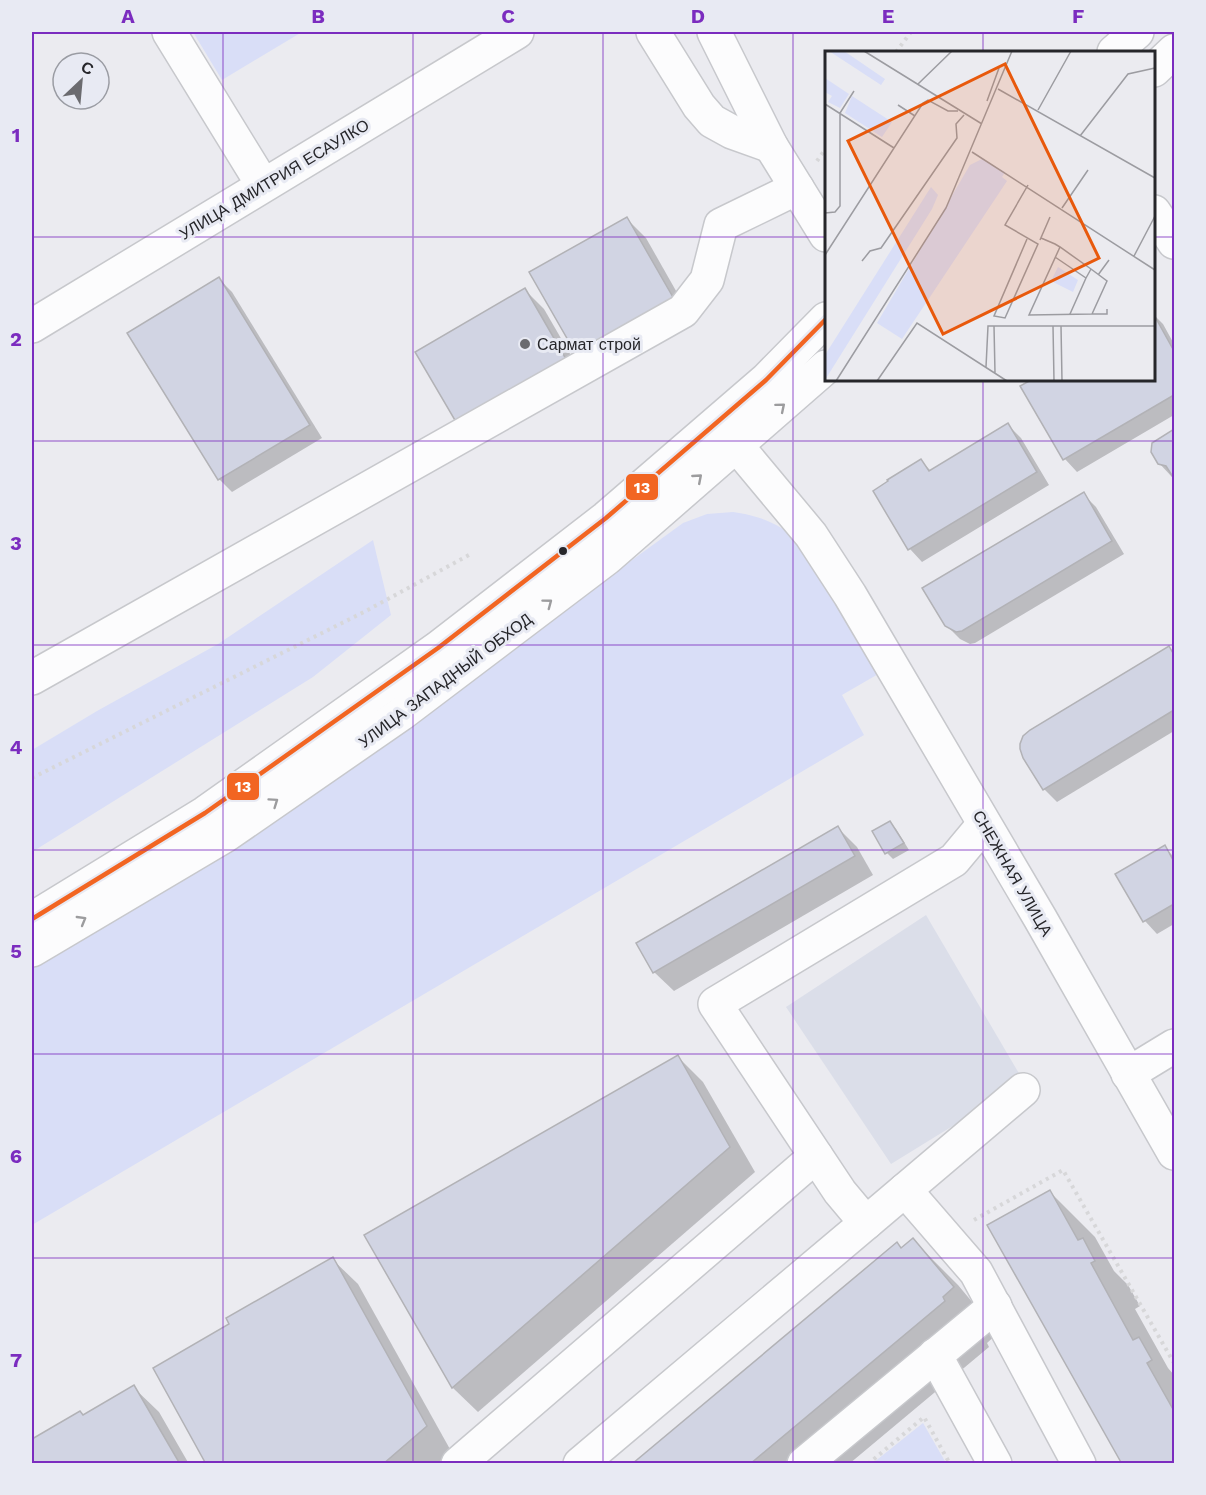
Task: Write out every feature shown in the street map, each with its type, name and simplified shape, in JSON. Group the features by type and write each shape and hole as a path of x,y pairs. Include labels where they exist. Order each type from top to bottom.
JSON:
{"main road":[{"path":"169,32 263,185"},
{"name":"УЛИЦА ДМИТРИЯ ЕСАУЛКО","path":"32,326 263,185 482,40 517,32"},
{"path":"653,32 699,106 712,121 732,132 771,146"},
{"path":"714,32 771,146 825,233"},
{"path":"1115,51 1137,32"},
{"path":"1155,69 1174,51"},
{"path":"32,678 683,311 707,280 721,225 797,188"},
{"path":"1155,214 1174,242"},
{"name":"УЛИЦА ЗАПАДНЫЙ ОБХОД","path":"32,920 205,813 438,648 606,518 766,380 825,320"},
{"name":"УЛИЦА ЗАПАДНЫЙ ОБХОД","path":"32,950 226,835 401,714 607,558 825,368"},
{"name":"СНЕЖНАЯ УЛИЦА","path":"736,445 811,535 850,595 1040,918 1174,1153"},
{"path":"866,1223 840,1192 715,1004 954,860 984,824"},
{"path":"1128,1074 1174,1046"},
{"path":"580,1464 1023,1090"},
{"path":"458,1464 816,1156"},
{"path":"905,1190 976,1272 1079,1464"},
{"path":"804,1464 994,1306"},
{"path":"935,1355 995,1464"}],"path":[{"path":"897,51 911,32"},
{"path":"32,778 364,612 469,555"},
{"path":"967,1224 1063,1170 1174,1363"},
{"path":"868,1464 924,1417 950,1464"}],"shaded area":[{"path":"193,32 302,32 222,80"},
{"path":"733,512 764,520 793,535 880,673 842,695 864,735 32,1225 32,966 80,939 584,595 683,523 707,514"},
{"path":"373,540 391,615 313,677 32,852 32,750 218,644"},
{"path":"926,915 1024,1082 891,1164 786,1007"},
{"path":"923,1423 946,1463 873,1463"}],"building":[{"path":"627,217 674,299 576,354 529,272"},
{"path":"219,277 310,425 218,480 127,333"},
{"path":"525,288 566,359 456,422 415,352"},
{"path":"1155,317 1174,351 1174,395 1063,460 1020,386 1029,381 1155,381"},
{"path":"1008,423 1037,472 908,550 873,491 921,459 929,471"},
{"path":"1174,429 1173,477 1166,466 1158,464 1151,452 1152,443"},
{"path":"1084,492 1112,541 962,631 956,632 945,626 922,588"},
{"path":"1169,646 1174,655 1174,710 1043,790 1023,758 1020,744 1023,736"},
{"path":"890,821 904,843 885,854 872,831"},
{"path":"838,826 855,856 653,973 636,943"},
{"path":"1165,845 1174,862 1174,904 1143,922 1115,874"},
{"path":"678,1055 730,1147 452,1388 364,1235"},
{"path":"1050,1190 1078,1240 1083,1238 1095,1261 1091,1263 1133,1340 1139,1337 1152,1360 1147,1363 1174,1411 1174,1464 1122,1464 987,1225"},
{"path":"913,1238 954,1287 943,1297 945,1301 750,1464 632,1464 897,1242 901,1248"},
{"path":"333,1257 427,1426 383,1464 206,1464 153,1368 229,1324 226,1318"},
{"path":"134,1385 180,1464 32,1464 32,1439 80,1411 83,1415"}],"transit line":[{"name":"13","path":"32,919 205,813 438,648 606,518 766,380 825,320"}],"place":[{"name":"Сармат строй","path":"525,344"}]}
